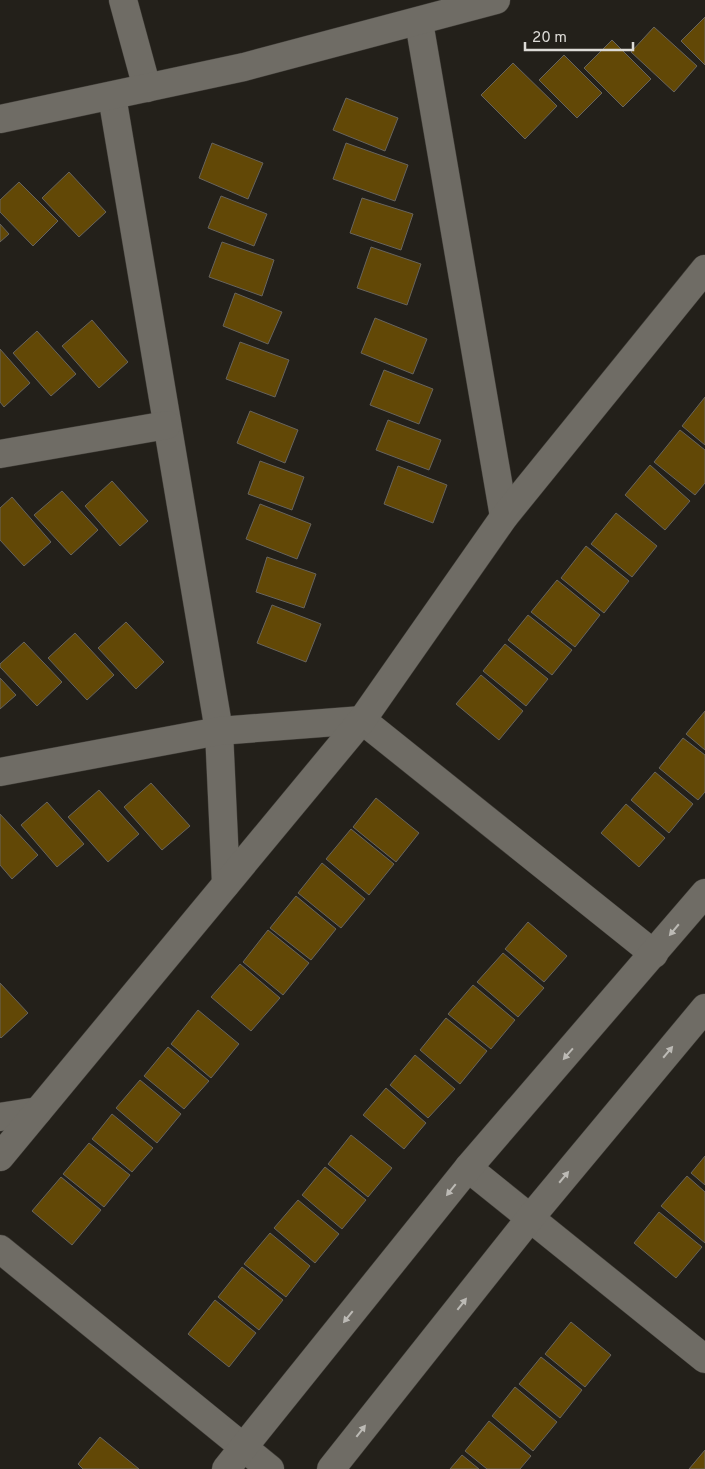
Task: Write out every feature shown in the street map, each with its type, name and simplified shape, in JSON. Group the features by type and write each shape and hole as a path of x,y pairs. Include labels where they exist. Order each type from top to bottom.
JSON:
{"street":[{"path":"123,0 147,88"},
{"path":"0,119 244,68 496,0"},
{"path":"419,22 504,517"},
{"path":"112,96 219,731 226,884"},
{"path":"0,1157 362,720 504,517 705,269"},
{"path":"0,454 167,425"},
{"path":"0,772 219,731 362,720 654,954"},
{"path":"226,1469 468,1168 705,893"},
{"path":"331,1469 531,1217 705,1008"},
{"path":"0,1117 38,1111"},
{"path":"468,1168 705,1359"},
{"path":"0,1248 270,1469"}],"building":[{"path":"705,17 705,65 681,41"},
{"path":"654,27 697,66 674,92 631,52"},
{"path":"612,40 651,79 623,107 584,68"},
{"path":"564,55 602,93 577,118 539,80"},
{"path":"513,63 557,106 525,139 481,95"},
{"path":"346,98 398,118 385,151 333,130"},
{"path":"212,143 263,163 248,199 199,178"},
{"path":"346,143 408,165 395,201 333,179"},
{"path":"69,172 106,212 79,237 42,198"},
{"path":"19,182 58,221 33,246 0,212 0,200"},
{"path":"221,196 267,214 254,246 208,228"},
{"path":"362,198 413,214 401,250 350,233"},
{"path":"0,224 9,234 0,242"},
{"path":"222,242 274,260 262,296 209,277"},
{"path":"371,247 421,264 407,305 357,288"},
{"path":"235,293 282,312 268,344 223,326"},
{"path":"375,318 427,339 413,374 361,353"},
{"path":"92,320 128,362 99,388 62,346"},
{"path":"37,331 76,374 51,396 13,353"},
{"path":"240,342 289,360 275,397 226,379"},
{"path":"0,349 30,383 4,407 0,402"},
{"path":"384,370 433,389 419,424 370,405"},
{"path":"705,397 705,445 682,426"},
{"path":"250,411 298,430 285,463 237,443"},
{"path":"388,420 441,440 429,470 376,450"},
{"path":"680,430 705,450 705,483 695,495 654,462"},
{"path":"260,461 304,477 292,510 248,494"},
{"path":"650,465 690,501 665,530 625,495"},
{"path":"398,466 447,485 433,523 384,504"},
{"path":"112,481 148,521 120,546 85,506"},
{"path":"62,491 98,530 71,555 34,515"},
{"path":"12,497 51,542 24,566 0,540 0,508"},
{"path":"260,504 311,524 297,559 246,539"},
{"path":"616,513 657,546 632,577 591,544"},
{"path":"586,546 629,581 604,613 561,578"},
{"path":"267,557 316,574 304,608 256,592"},
{"path":"557,580 600,615 575,647 531,612"},
{"path":"272,605 321,624 306,662 257,643"},
{"path":"528,615 572,650 552,675 508,640"},
{"path":"126,622 164,662 136,689 98,648"},
{"path":"75,633 114,675 87,700 48,658"},
{"path":"24,642 62,682 37,706 0,667 0,664"},
{"path":"505,644 548,679 526,706 483,671"},
{"path":"481,675 523,711 499,740 456,704"},
{"path":"0,678 16,695 0,709"},
{"path":"705,711 705,750 686,734"},
{"path":"683,738 705,755 705,792 698,800 659,768"},
{"path":"655,772 693,804 669,833 631,800"},
{"path":"151,783 190,826 162,850 124,807"},
{"path":"99,790 139,834 108,862 68,817"},
{"path":"376,798 419,833 396,862 353,827"},
{"path":"47,802 84,844 57,867 21,825"},
{"path":"626,804 665,838 639,867 601,833"},
{"path":"0,814 38,855 12,879 0,865"},
{"path":"351,829 394,864 369,895 326,859"},
{"path":"322,863 365,899 341,928 298,893"},
{"path":"296,896 336,929 311,960 270,928"},
{"path":"528,922 567,956 544,982 505,949"},
{"path":"268,930 309,963 283,995 243,962"},
{"path":"503,953 544,988 518,1017 477,982"},
{"path":"240,964 280,998 251,1031 211,997"},
{"path":"0,983 28,1013 1,1038 0,1037"},
{"path":"473,985 515,1020 491,1049 448,1014"},
{"path":"198,1010 239,1044 211,1078 171,1044"},
{"path":"446,1018 487,1051 460,1084 420,1050"},
{"path":"168,1047 209,1081 184,1109 144,1076"},
{"path":"415,1055 455,1089 428,1118 390,1085"},
{"path":"140,1080 181,1114 157,1143 116,1108"},
{"path":"386,1088 426,1123 404,1149 363,1115"},
{"path":"112,1114 153,1148 132,1172 92,1139"},
{"path":"351,1135 392,1168 368,1197 328,1164"},
{"path":"89,1143 130,1175 104,1207 63,1174"},
{"path":"705,1156 705,1185 691,1173"},
{"path":"325,1167 366,1200 342,1229 302,1195"},
{"path":"687,1176 705,1192 705,1243 661,1206"},
{"path":"61,1177 101,1210 72,1245 32,1211"},
{"path":"298,1200 339,1234 315,1263 274,1228"},
{"path":"659,1212 702,1247 676,1278 634,1243"},
{"path":"270,1233 310,1266 286,1297 244,1264"},
{"path":"242,1267 283,1300 259,1330 218,1297"},
{"path":"215,1300 256,1333 229,1367 188,1334"},
{"path":"571,1322 611,1355 585,1387 545,1354"},
{"path":"541,1357 582,1390 560,1418 519,1384"},
{"path":"515,1387 557,1422 533,1451 492,1416"},
{"path":"489,1421 531,1456 520,1469 487,1469 465,1451"},
{"path":"100,1437 139,1469 83,1469 78,1464"},
{"path":"705,1450 705,1469 689,1469"},
{"path":"462,1455 479,1469 450,1469"}]}
